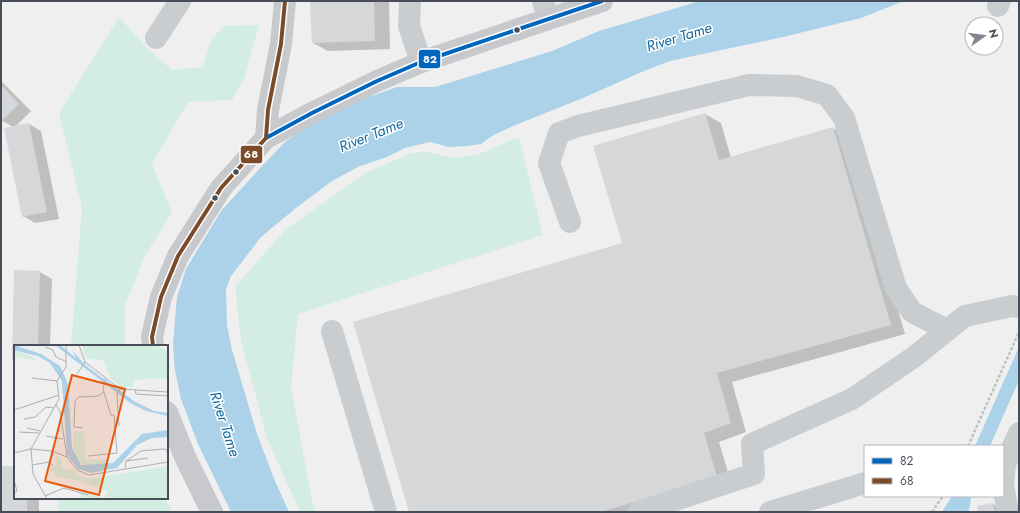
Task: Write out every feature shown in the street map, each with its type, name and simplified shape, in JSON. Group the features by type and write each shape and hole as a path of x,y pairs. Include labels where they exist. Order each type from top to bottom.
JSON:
{"main road":[{"path":"266,138 268,110 281,44 285,1"},
{"path":"153,345 152,337 162,297 178,256 221,188 266,138 312,113 364,88 546,10 602,1"},
{"path":"168,414 185,457 212,512"}],"street":[{"path":"156,38 180,1"},
{"path":"410,1 409,26 422,62"},
{"path":"570,222 550,163 559,133 578,126 749,85 797,86 827,95 844,118 896,288 912,312 947,330"},
{"path":"639,512 754,474 752,444 852,399 914,357 965,316 1016,306"},
{"path":"332,331 386,512"},
{"path":"1004,464 1019,432"},
{"path":"770,512 864,483"},
{"path":"1004,491 1008,512"}],"path":[{"path":"968,445 1019,332"},
{"path":"932,512 942,497"}],"green space":[{"path":"119,17 149,50 172,70 203,67 211,40 224,26 259,25 244,79 232,100 188,102 152,164 172,213 144,257 125,306 125,345 71,345 82,207 59,113"},
{"path":"519,137 543,235 298,314 291,387 312,500 316,512 300,512 267,439 241,340 235,287 286,229 367,172 412,153 427,152 456,158 479,154"},
{"path":"59,499 166,499 172,512 58,512"}],"water":[{"name":"River Tame","path":"700,1 904,1 861,18 783,37 670,61 513,126 492,136 481,144 449,147 430,142 405,148 387,157 360,166 332,181 296,208 261,237 231,276 226,289 227,325 232,350 257,434 289,512 231,512 198,444 181,399 175,371 173,344 177,297 186,269 221,211 261,167 286,141 309,125 347,105 397,87 435,87 552,51 599,31"},
{"path":"1019,347 1019,380 990,445 975,445"},
{"path":"951,497 971,497 968,512 942,512"}],"building":[{"path":"310,1 374,1 375,41 312,43"},
{"path":"1,85 19,104 1,122"},
{"path":"705,113 719,160 833,127 891,325 717,373 731,423 704,433 717,477 601,512 409,512 353,322 622,243 593,146"},
{"path":"29,123 47,212 22,217 4,128"},
{"path":"14,270 40,271 38,345 14,345 14,360 12,360"},
{"path":"2,466 14,466 14,499 27,499 27,512 2,512"},
{"path":"993,503 995,512 978,512 977,506"}],"transit line":[{"name":"68","path":"153,345 152,337 161,297 178,256 221,188 266,138 268,110 281,44 285,1"},
{"name":"82","path":"266,138 312,113 377,81 421,62 602,1"}]}
